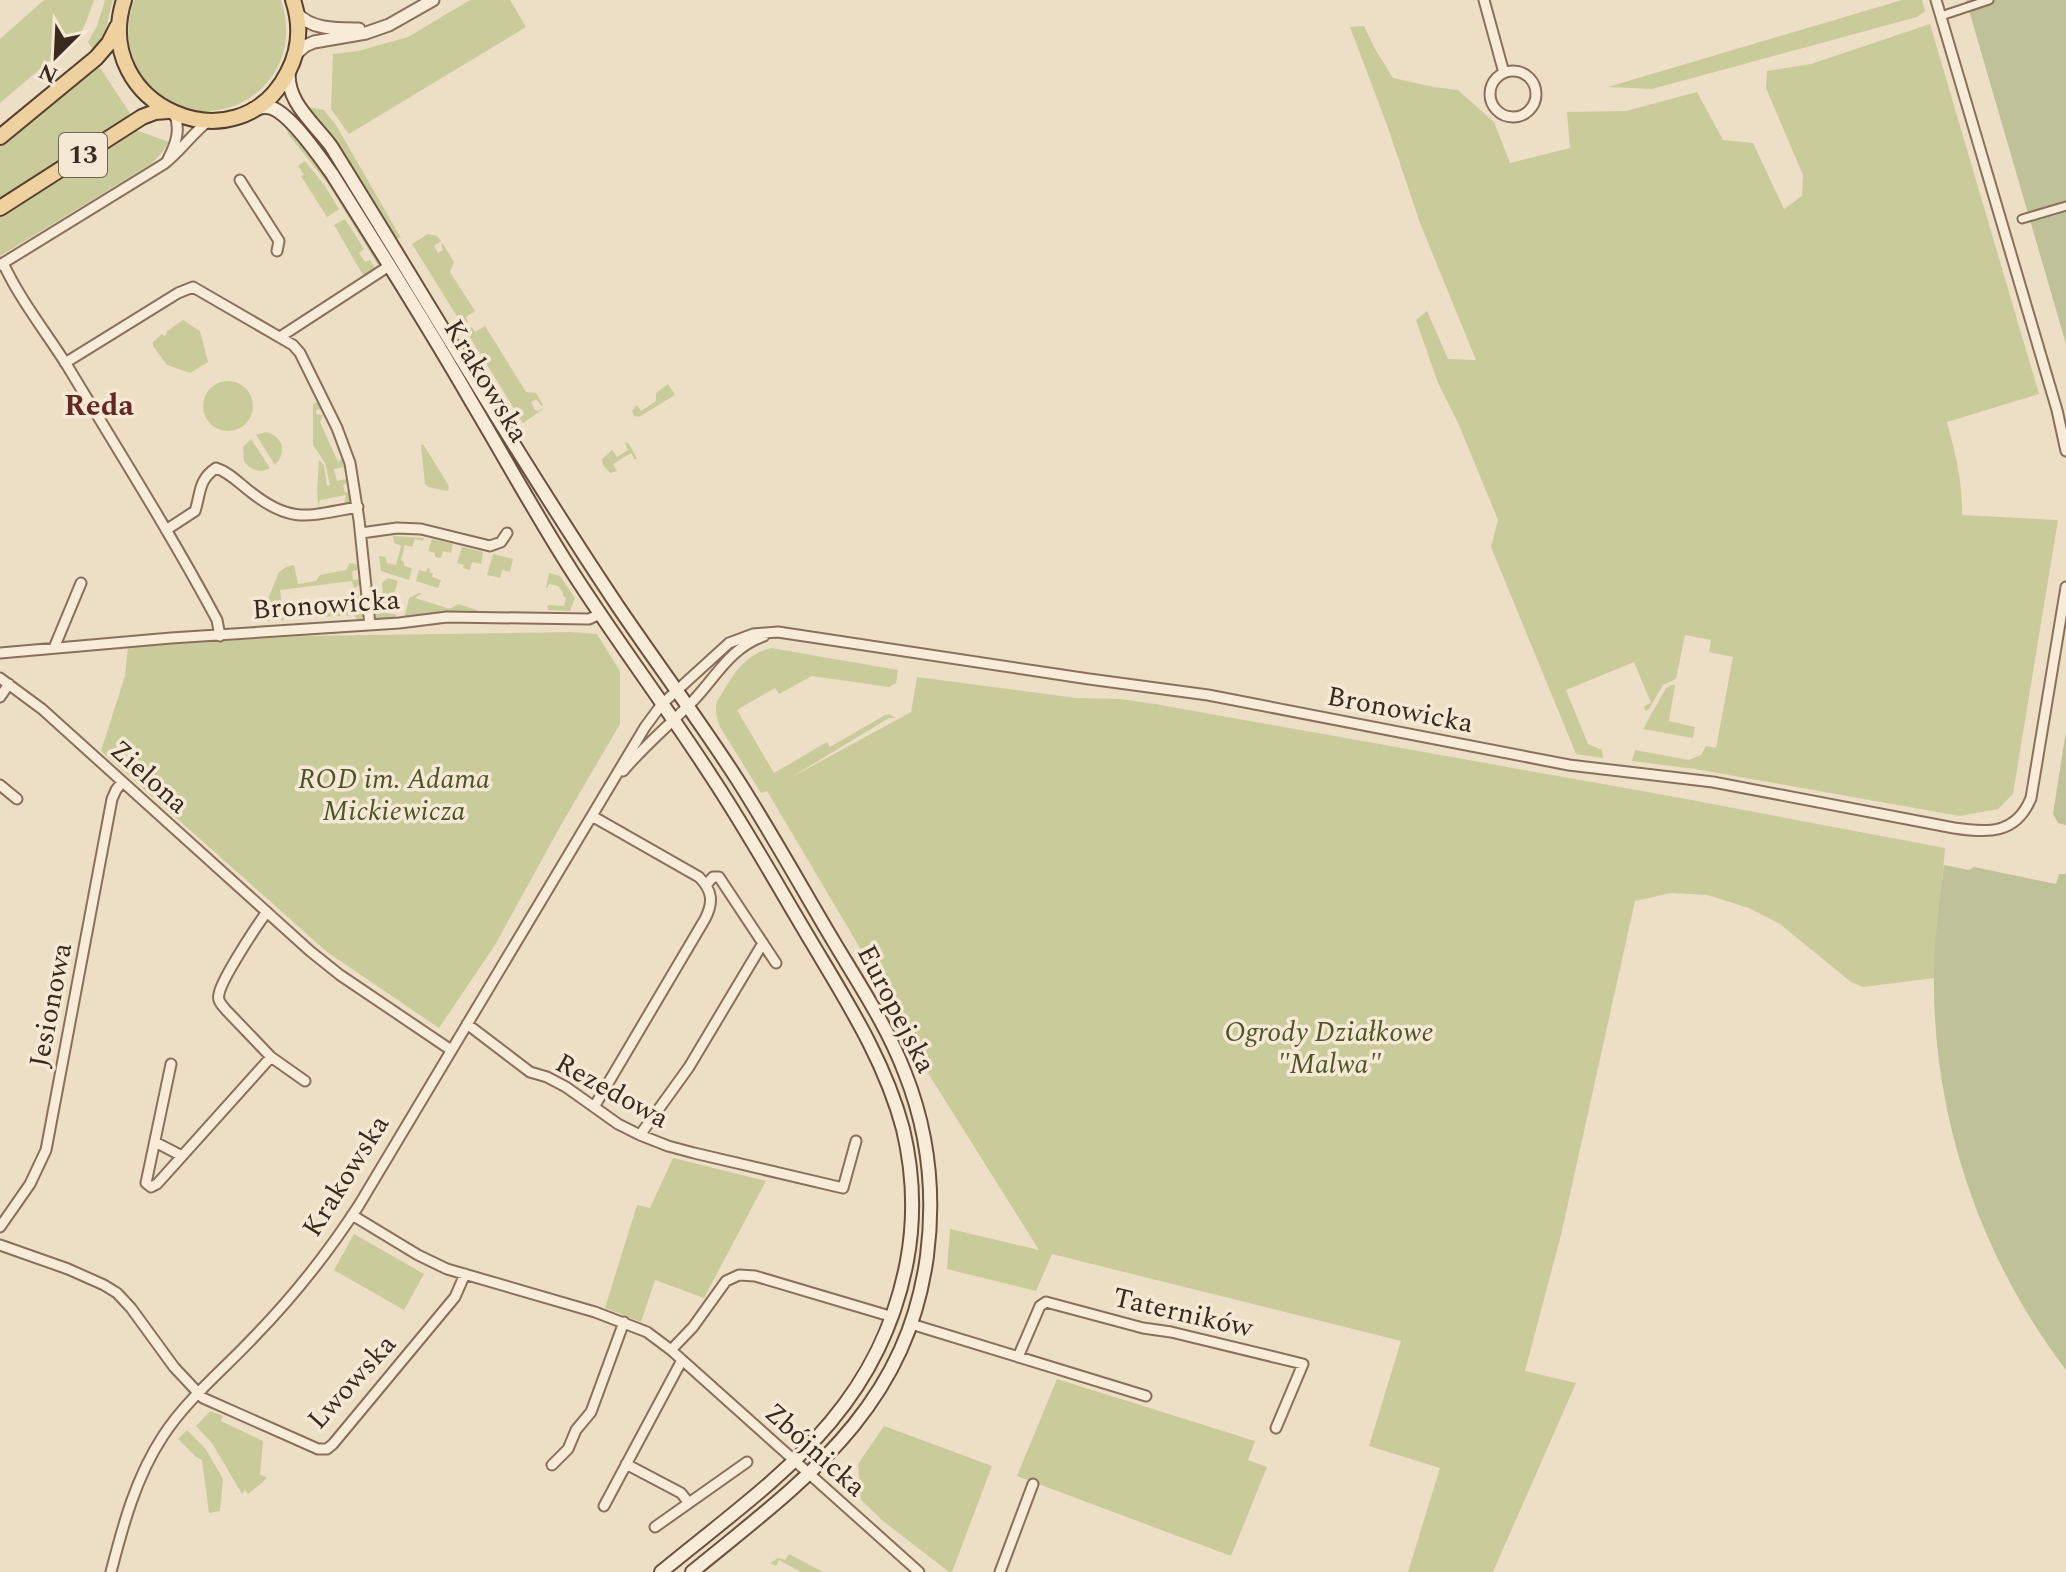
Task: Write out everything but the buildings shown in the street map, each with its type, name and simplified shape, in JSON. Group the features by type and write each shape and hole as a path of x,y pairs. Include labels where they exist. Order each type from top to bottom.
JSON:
{"main road":[{"name":"13","path":"0,137 96,58 109,43 119,23 124,0"},
{"path":"292,64 298,34 295,6"},
{"path":"119,23 121,53 129,73 148,97 172,112"},
{"name":"13","path":"0,208 142,117 155,112 172,112 210,120 233,117 250,110 271,95 292,64"},
{"name":"Krakowska","path":"292,64 288,83 295,101 331,146 582,551 688,706"},
{"name":"Krakowska","path":"250,110 258,107 273,109 287,119 332,174 470,399 524,494 600,614 672,719"},
{"name":"Europejska","path":"688,706 737,779 884,1028 907,1077 924,1138 931,1204 927,1259 911,1324 892,1368 868,1407 847,1435 809,1473 692,1572"},
{"name":"Europejska","path":"661,1572 769,1484 836,1418 851,1397 874,1360 893,1317 908,1258 911,1219 911,1190 902,1127 886,1080 849,1004 743,826 672,719"}],"street":[{"path":"292,64 305,46 379,29 399,21 433,0"},
{"path":"1484,0 1504,73"},
{"path":"1936,0 2057,410 2066,451"},
{"path":"1941,16 1989,0"},
{"path":"295,6 306,22 320,26 379,29"},
{"path":"1504,73 1521,73 1535,87 1534,104 1522,115 1505,116 1491,102 1492,85 1504,73"},
{"path":"164,164 177,136 178,125 172,112"},
{"path":"210,120 164,164 2,264 166,530 217,620 220,636"},
{"path":"240,180 279,241 277,251"},
{"path":"2022,219 2066,206"},
{"path":"280,337 389,266"},
{"path":"65,363 178,293 193,287 293,345 300,353 337,428 350,463 358,507 370,625"},
{"path":"166,530 195,511 202,482 216,468 265,503 287,514 305,515 358,507"},
{"path":"361,533 397,528 421,529 490,546 501,542 507,533"},
{"path":"54,648 81,583"},
{"name":"Bronowicka","path":"688,706 724,662 743,646 765,636 795,634 1208,695 1581,767 1713,782 1981,832 1995,830 2016,820 2031,798 2066,587"},
{"name":"Bronowicka","path":"0,653 447,617 589,619 600,614"},
{"name":"Bronowicka","path":"676,690 735,640 765,632 795,634"},
{"name":"Zielona","path":"0,678 42,709 340,975 451,1050"},
{"path":"0,697 9,684"},
{"name":"Krakowska","path":"111,1572 129,1509 159,1442 173,1421 295,1294 324,1257 640,734 676,690"},
{"name":"Krakowska","path":"609,788 642,750 688,706"},
{"name":"Jesionowa","path":"0,1227 30,1184 46,1150 112,799 122,782"},
{"path":"0,785 17,799"},
{"path":"592,816 699,877 712,900 710,911 594,1107"},
{"path":"706,885 713,877 719,877 776,963"},
{"path":"267,912 243,949 218,998 271,1057 305,1081"},
{"path":"640,1135 689,1067 763,943"},
{"name":"Rezedowa","path":"467,1024 530,1072 566,1087 618,1124 668,1146 843,1188 856,1141"},
{"path":"171,1064 146,1183 148,1187 157,1184 271,1057"},
{"path":"155,1142 182,1156"},
{"name":"Zbójnicka","path":"352,1215 432,1263 561,1300 647,1332 919,1572"},
{"path":"0,1245 84,1276 117,1293 185,1381 198,1393"},
{"name":"Lwowska","path":"198,1393 210,1402 315,1448 327,1449 455,1297 465,1274"},
{"path":"671,1350 693,1327 722,1285 739,1275 755,1276 893,1317"},
{"name":"Taterników","path":"1018,1357 1040,1306 1046,1302 1143,1328 1303,1364 1276,1428"},
{"path":"552,1465 568,1449 576,1430 591,1412 624,1322"},
{"path":"911,1324 1146,1396"},
{"path":"604,1506 682,1360"},
{"path":"655,1527 747,1462"},
{"path":"626,1464 681,1493 689,1503"},
{"path":"1000,1572 1033,1484"}],"green space":[{"path":"44,0 94,0 80,35 0,103 0,39"},
{"path":"105,0 113,0 105,32 94,51 88,42"},
{"path":"134,0 281,0 286,34 279,64 263,87 240,103 214,111 186,109 160,96 135,63 129,36"},
{"path":"470,0 510,0 526,27 349,134 331,109 333,54 358,51 408,37"},
{"path":"1902,0 1922,0 1925,11 1917,17 1652,89 1608,87"},
{"path":"1966,0 2066,0 2066,344"},
{"path":"1930,24 2039,394 1947,422 1960,479 1962,515 2058,520 2013,794 1998,809 1960,816 1695,769 1632,761 1635,750 1689,760 1701,755 1706,746 1716,748 1733,657 1709,652 1711,640 1685,635 1676,679 1663,685 1649,709 1645,711 1644,706 1651,703 1634,662 1566,690 1588,744 1602,750 1603,758 1576,754 1491,547 1498,520 1438,383 1416,320 1427,311 1448,359 1476,360 1420,223 1350,27 1364,26 1393,78 1458,90 1494,122 1510,163 1570,148 1567,112 1626,111 1697,92 1723,140 1753,143 1784,209 1802,196 1803,175 1766,88 1767,71 1811,64"},
{"path":"98,67 130,118 0,202 0,146"},
{"path":"308,107 324,110 336,125 401,238 396,238 338,145"},
{"path":"136,130 169,142 151,164 0,256 0,216"},
{"path":"287,130 326,176 378,265 328,184"},
{"path":"305,161 339,209 327,217 301,176 304,175 298,166"},
{"path":"345,219 364,249 359,253 365,262 370,260 376,269 364,276 334,225"},
{"path":"428,234 437,236 441,241 434,246 438,253 443,250 443,244 454,262 450,272 475,311 466,317 468,322 463,326 412,244"},
{"path":"183,320 200,331 208,362 190,373 167,365 153,346 162,334 167,334"},
{"path":"485,326 526,392 536,393 543,405 536,399 531,402 535,410 543,408 523,423 466,331 472,327 475,332"},
{"path":"228,381 245,389 253,406 245,423 228,431 211,423 203,406 211,389"},
{"path":"668,384 675,395 639,417 634,416 632,411 637,405 641,411 656,401 656,393"},
{"path":"317,402 323,409 316,410 316,414 323,415 320,422 338,462 341,459 346,463 348,473 343,467 334,469 337,481 349,476 350,481 343,485 345,493 351,490 350,502 344,505 346,495 320,500 318,506 319,460 324,465 327,486 330,485 325,463 313,445 313,404"},
{"path":"266,432 277,437 282,446 275,465 256,435"},
{"path":"251,439 270,468 256,470 244,461 243,447"},
{"path":"626,442 637,458 635,460 631,453 613,464 617,471 610,473 602,459 612,450 617,457 628,450"},
{"path":"423,444 449,486 448,491 425,484"},
{"path":"393,536 424,538 423,541 415,539 412,547 405,545 401,560 404,566 412,568 409,580 381,571 379,556 385,557 387,563 396,565 401,546 394,543"},
{"path":"432,539 453,544 451,553 443,551 441,558 435,557 435,553 428,551"},
{"path":"462,547 483,552 481,564 472,562 470,570 457,563"},
{"path":"493,554 513,559 510,572 502,570 500,578 487,575"},
{"path":"350,563 360,569 352,571 353,580 361,579 357,587 354,588 352,581 280,590 284,620 259,621 279,572 286,567 294,565 298,584 316,581 320,575 346,570"},
{"path":"428,568 433,573 432,577 441,580 438,588 416,581 419,570 426,572"},
{"path":"549,573 560,576 575,598 570,611 548,610 549,605 564,606 566,598 558,586 549,584 546,588"},
{"path":"388,578 398,581 388,613 397,615 392,620 376,620 375,614 381,613 380,602 384,601 382,583"},
{"path":"422,593 415,598 450,609 458,604 486,613 436,614 404,619 409,598"},
{"path":"355,596 361,597 364,604 355,605 356,613 365,612 361,621 354,615 303,618 302,612 356,603"},
{"name":"ROD im. Adama Mickiewicza","path":"597,634 620,671 620,724 495,945 439,1028 327,952 101,751 125,676 128,647 303,636"},
{"name":"Ogrody Działkowe \"Malwa\"","path":"771,648 898,670 896,683 889,687 812,676 779,694 775,688 737,710 774,773 827,742 830,747 885,715 896,718 889,718 790,778 911,712 917,677 1076,698 1155,704 1945,848 1934,978 1863,987 1851,982 1780,924 1749,908 1707,895 1671,893 1635,901 1561,1235 1525,1371 1576,1383 1493,1572 1408,1572 1440,1468 1369,1446 1401,1341 1052,1254 1036,1291 947,1269 950,1229 1039,1250 921,1062 892,997 767,791 761,793 720,727 716,714 717,701 745,662"},
{"path":"1675,685 1669,721 1695,727 1693,738 1643,729 1666,688"},
{"path":"2066,731 2066,825 2058,823 2053,814"},
{"path":"1944,865 1969,870 1974,867 2056,884 2059,874 2066,874 2066,1370 2009,1280 1986,1232 1952,1132 1936,1027 1934,960"},
{"path":"673,1158 766,1181 704,1298 655,1280 641,1322 605,1308 637,1205 650,1208"},
{"path":"354,1234 424,1274 404,1310 334,1270"},
{"path":"1057,1379 1255,1441 1248,1460 1267,1467 1231,1556 1017,1476"},
{"path":"210,1411 223,1416 221,1421 263,1441 260,1475 267,1477 248,1494 245,1490 242,1494 212,1443 196,1426"},
{"path":"884,1426 992,1466 952,1572 883,1521 861,1500 858,1464"},
{"path":"187,1430 205,1448 223,1479 220,1511 209,1513 202,1460 178,1439"},
{"path":"789,1554 823,1572 801,1572 779,1560 776,1566 770,1563 778,1558 785,1560"}],"district":[{"name":"Reda","path":"99,406"}]}
